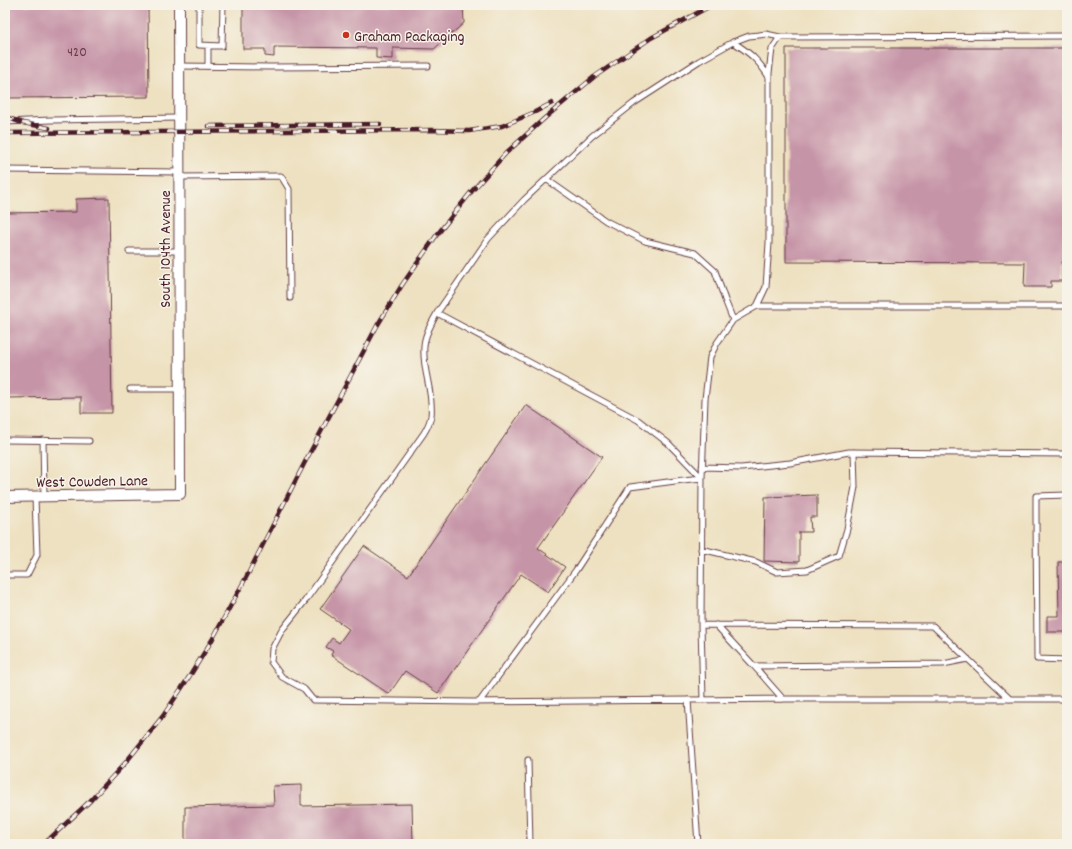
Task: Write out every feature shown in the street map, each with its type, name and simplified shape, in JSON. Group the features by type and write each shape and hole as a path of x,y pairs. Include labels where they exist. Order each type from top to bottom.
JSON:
{"street":[{"name":"South 104th Avenue","path":"179,5 180,494"},
{"name":"West Cowden Lane","path":"5,497 180,494"}],"lane":[{"path":"199,5 199,45 208,46 222,46 223,5"},
{"path":"1067,36 780,37 766,34 749,36 733,42 699,61 634,103 592,136 524,200 488,239 437,312 425,338 424,348 424,361 431,404 431,416 426,429 420,440 305,602 282,630 272,648 271,662 282,677 304,689 313,700 480,702 1067,698"},
{"path":"758,306 766,287 769,243 769,76 772,49 780,37"},
{"path":"733,42 749,52 769,76"},
{"path":"208,46 208,66"},
{"path":"179,66 428,66"},
{"path":"5,122 179,118"},
{"path":"5,170 281,176 290,189 290,298"},
{"path":"546,179 606,221 645,241 695,253 715,271 733,320"},
{"path":"129,251 179,251"},
{"path":"703,700 701,549 705,399 710,357 717,343 733,320 758,306 1067,306"},
{"path":"437,312 638,420 668,443 702,478"},
{"path":"130,389 180,389"},
{"path":"5,440 89,440"},
{"path":"5,575 27,575 37,555 43,440"},
{"path":"702,467 748,467 790,463 849,452 1067,454"},
{"path":"701,549 756,562 777,572 807,570 840,556 855,487 854,452"},
{"path":"480,702 576,570 630,487 702,478"},
{"path":"1067,495 1036,496 1036,513 1037,659 1067,660"},
{"path":"701,625 932,626 1010,698"},
{"path":"716,626 783,699"},
{"path":"754,666 943,664 968,659"},
{"path":"688,700 698,844"},
{"path":"528,760 530,844"}],"building":[{"path":"5,5 148,5 149,97 5,98"},
{"name":"Graham Packaging","path":"243,5 463,5 464,23 434,49 393,48 393,59 376,58 376,48 274,47 274,57 265,56 265,49 243,49"},
{"path":"786,48 1067,48 1067,262 1062,262 1062,281 1051,281 1051,287 1024,287 1025,263 786,262"},
{"path":"109,198 112,413 81,413 81,397 5,398 5,213 76,212 76,199"},
{"path":"526,405 602,457 538,548 565,567 548,592 521,574 438,693 405,671 389,694 331,655 333,651 326,647 332,638 339,643 349,629 320,609 364,546 408,576"},
{"path":"817,495 817,517 810,517 811,532 799,532 799,562 764,561 765,497"},
{"path":"1058,562 1067,562 1067,632 1047,632 1047,616 1059,616"},
{"path":"301,785 301,806 412,804 413,844 185,844 185,807 274,805 273,786"}],"railway":[{"path":"44,844 90,801 126,762 163,716 191,674 212,640 249,572 377,326 402,285 436,236 472,191 506,153 546,117 594,77 651,38 712,5"},
{"path":"5,133 469,131 502,126 552,103"},
{"path":"5,117 23,123 49,128"},
{"path":"208,126 380,124"}],"place":[{"name":"Graham Packaging","path":"346,35"}]}
